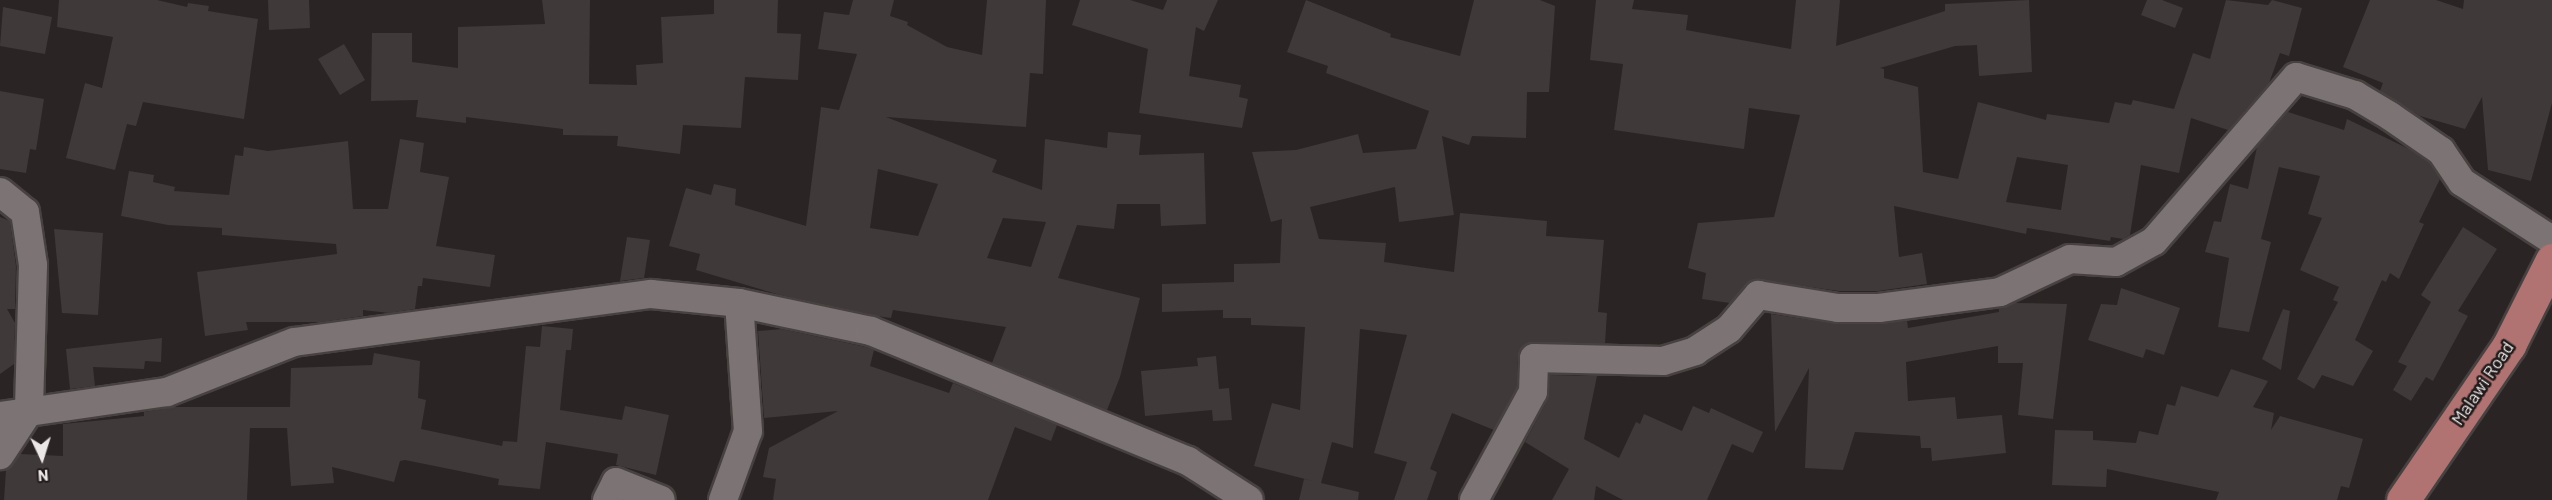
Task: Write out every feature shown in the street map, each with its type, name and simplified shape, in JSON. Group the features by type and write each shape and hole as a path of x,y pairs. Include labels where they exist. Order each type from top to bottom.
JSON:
{"main road":[{"name":"Malawi Road","path":"2403,500 2509,345 2552,260"}],"street":[{"path":"1474,500 1533,392 1534,358 1663,361 1695,351 1729,328 1758,295 1838,308 1879,308 2000,292 2070,259 2116,262 2154,241 2296,77 2355,95 2390,116 2441,151 2462,182 2552,240"},
{"path":"0,192 25,212 33,265 29,411 0,455"},
{"path":"0,416 167,392 294,342 651,294 739,303 871,330 1188,461 1250,500"},
{"path":"723,500 748,431 739,303"},
{"path":"607,500 616,482 661,500"}],"building":[{"path":"59,0 157,0 187,7 188,3 209,6 208,11 258,19 244,119 143,102 136,126 127,124 115,170 66,158 85,83 102,88 113,37 57,27"},
{"path":"268,0 309,0 310,28 269,30"},
{"path":"542,0 590,0 589,84 637,85 636,65 663,63 661,17 714,14 714,0 778,0 777,33 801,34 798,80 745,77 741,128 683,125 680,154 617,146 618,136 563,135 563,129 466,117 466,123 416,117 418,100 371,101 372,33 412,33 412,62 458,68 458,27 545,24"},
{"path":"853,0 894,0 890,16 908,22 907,25 947,47 982,55 987,0 1046,0 1043,74 1030,73 1026,127 886,117 997,160 992,172 1042,190 1045,139 1107,148 1108,132 1141,135 1139,155 1204,153 1206,224 1161,226 1160,204 1117,204 1114,229 1077,225 1058,278 1140,298 1120,377 1107,410 992,363 1006,327 893,310 891,318 883,317 780,295 696,270 700,254 669,246 686,188 711,195 714,184 736,189 735,205 806,226 821,107 839,110 857,54 818,49 824,12 849,15","holes":["878,169 938,184 918,236 870,228","1003,218 1046,222 1031,267 987,258"]},
{"path":"1080,0 1130,0 1163,10 1167,0 1218,0 1204,31 1196,27 1189,76 1241,85 1239,97 1248,99 1242,128 1139,113 1148,49 1072,25"},
{"path":"1306,0 1391,34 1390,37 1460,56 1474,0 1540,0 1555,6 1549,92 1527,92 1526,138 1472,136 1469,145 1442,136 1454,215 1399,222 1395,187 1310,207 1319,239 1386,243 1384,262 1454,272 1460,213 1547,221 1546,236 1604,240 1598,312 1607,313 1605,343 1526,344 1518,357 1517,388 1494,430 1452,413 1430,469 1437,472 1427,500 1394,500 1407,462 1374,453 1407,335 1360,329 1353,448 1332,442 1321,483 1359,492 1358,500 1299,500 1304,479 1313,481 1254,466 1272,403 1300,410 1305,327 1251,325 1251,318 1223,318 1223,310 1162,312 1162,284 1234,282 1234,264 1280,263 1282,219 1271,222 1252,152 1296,150 1358,134 1363,153 1416,149 1429,111 1326,73 1328,66 1287,52"},
{"path":"1596,0 1634,0 1632,9 1688,15 1686,30 1791,49 1796,0 1840,0 1836,46 1945,11 1945,4 2029,0 2032,72 1979,76 1977,45 1955,46 1880,68 1884,69 1884,78 1918,87 1923,172 1958,179 1978,102 2046,120 2047,114 2109,123 2115,102 2131,105 2133,100 2174,109 2193,53 2210,59 2226,0 2268,5 2272,0 2302,8 2289,56 2280,53 2269,83 2228,130 2191,118 2179,173 2141,165 2130,235 2123,239 2111,237 2110,241 2027,228 2026,234 1894,206 1899,257 1922,253 1927,284 1878,291 1839,291 1753,279 1730,303 1702,299 1706,273 1688,268 1698,223 1774,217 1800,115 1749,108 1744,149 1614,130 1623,64 1590,60","holes":["2017,157 2068,165 2061,210 2006,202"]},
{"path":"2147,0 2162,0 2183,8 2175,28 2141,15"},
{"path":"2370,0 2436,0 2463,9 2464,0 2552,0 2552,103 2531,181 2488,170 2482,97 2465,129 2420,116 2380,91 2383,83 2343,67"},
{"path":"3,7 52,17 45,54 0,46"},
{"path":"344,44 365,80 340,95 318,59"},
{"path":"0,91 44,99 36,150 30,149 26,173 0,169"},
{"path":"2288,112 2344,130 2347,119 2409,149 2429,163 2440,179 2419,222 2424,224 2399,279 2390,273 2386,282 2382,280 2355,340 2373,351 2353,386 2322,375 2314,389 2297,379 2338,302 2333,300 2339,287 2300,270 2322,218 2308,214 2320,176 2279,167 2261,239 2271,242 2249,332 2218,327 2229,258 2205,252 2214,221 2221,222 2230,184 2248,189 2257,147"},
{"path":"400,139 424,143 420,172 449,177 436,246 495,255 490,287 423,278 422,286 418,286 415,309 389,313 363,310 363,316 322,322 246,322 248,330 205,336 197,272 337,254 336,244 222,235 222,228 168,225 121,216 129,171 154,175 153,182 175,187 174,191 229,195 235,155 243,156 244,147 268,151 348,141 353,209 388,209"},
{"path":"0,217 10,221 16,266 15,309 7,309 15,323 14,364 0,374"},
{"path":"2463,227 2497,249 2458,311 2468,316 2433,381 2426,377 2411,401 2393,390 2407,366 2398,362 2431,302 2421,295"},
{"path":"54,229 103,233 98,315 62,313"},
{"path":"627,237 650,240 644,278 620,281"},
{"path":"2121,288 2180,308 2164,355 2146,349 2143,358 2088,340 2101,304 2117,305"},
{"path":"2015,303 2067,304 2053,419 2018,415 2023,363 1998,363 1998,346 1906,362 1908,401 1955,397 1957,419 2002,415 2006,453 1932,461 1931,448 1921,448 1920,436 1855,432 1843,470 1805,468 1809,368 1775,432 1771,314 1838,324 1907,321 1908,328 1999,312 1999,309"},
{"path":"2283,309 2290,311 2281,370 2262,359"},
{"path":"542,326 573,329 571,350 566,350 560,410 622,420 625,406 669,415 656,475 616,465 618,454 546,442 540,489 498,485 499,479 405,460 400,461 394,482 332,467 334,483 291,486 287,428 250,428 247,500 4,500 6,470 20,454 63,456 63,424 144,416 144,412 174,407 290,407 291,368 372,365 374,353 420,361 418,398 426,400 421,429 502,446 503,441 517,442 526,346 540,347"},
{"path":"782,329 866,347 874,350 870,366 949,393 953,383 1057,425 1051,441 1015,427 988,500 773,500 776,479 763,477 769,448 838,411 764,418 758,331"},
{"path":"162,338 161,362 145,361 144,369 93,367 95,386 70,389 66,349"},
{"path":"1216,356 1219,389 1229,388 1232,420 1213,421 1212,410 1145,416 1141,371 1198,366 1197,358"},
{"path":"2231,369 2268,381 2253,407 2274,413 2271,430 2280,416 2363,439 2349,488 2341,486 2337,500 2216,500 2219,492 2107,469 2106,487 2052,485 2055,430 2093,431 2093,440 2136,443 2139,431 2158,435 2167,404 2175,406 2181,386 2218,397"},
{"path":"1550,375 1597,376 1584,439 1619,458 1636,422 1640,424 1644,414 1682,431 1693,406 1709,413 1711,408 1763,432 1753,453 1732,444 1707,500 1623,500 1596,486 1594,500 1552,500 1569,469 1525,442 1548,399"}]}
